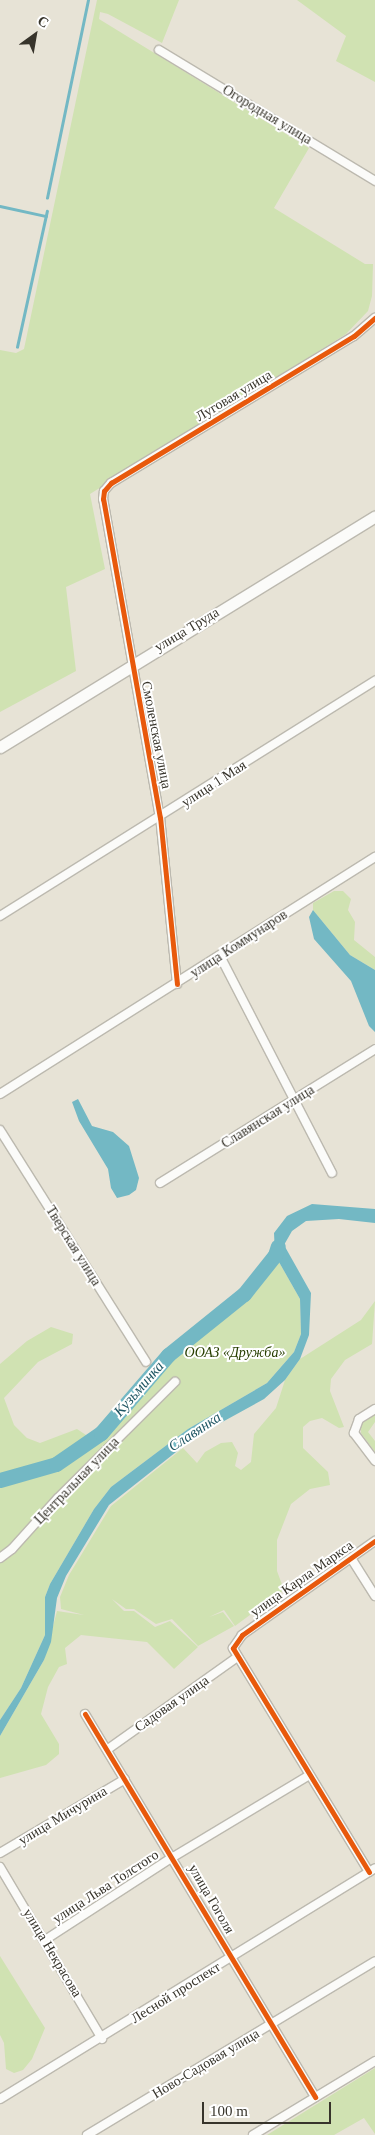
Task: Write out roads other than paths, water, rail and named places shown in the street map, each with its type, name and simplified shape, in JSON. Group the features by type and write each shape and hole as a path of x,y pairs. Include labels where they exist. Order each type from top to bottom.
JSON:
{"street":[{"name":"Огородная улица","path":"158,50 375,181"},
{"name":"Луговая улица","path":"104,491 111,483 354,336 375,318"},
{"name":"Смоленская улица","path":"104,491 132,664 160,818 177,984"},
{"name":"улица Труда","path":"0,747 375,516"},
{"name":"улица 1 Мая","path":"0,916 160,818 375,681"},
{"name":"улица Коммунаров","path":"0,1094 375,858"},
{"path":"220,956 332,1173"},
{"name":"Славянская улица","path":"160,1183 375,1049"},
{"name":"Тверская улица","path":"0,1130 146,1362"},
{"name":"Центральная улица","path":"0,1558 12,1550 58,1498 175,1382"},
{"path":"375,1409 359,1419 354,1434 375,1461"},
{"name":"улица Карла Маркса","path":"236,1658 233,1648 242,1635 375,1541"},
{"path":"351,1558 375,1596"},
{"path":"236,1658 308,1776 372,1870"},
{"name":"Садовая улица","path":"108,1749 236,1658"},
{"name":"улица Гоголя","path":"85,1714 174,1856 315,2097"},
{"name":"улица Льва Толстого","path":"45,1940 174,1856 308,1776"},
{"name":"улица Мичурина","path":"0,1853 125,1778"},
{"name":"улица Некрасова","path":"0,1867 102,2039"},
{"name":"Лесной проспект","path":"0,2099 102,2039 372,1870"},
{"name":"Ново-Садовая улица","path":"87,2135 274,2024 375,1961"},
{"path":"253,2135 375,2061"}],"water":[{"path":"313,910 350,955 375,970 375,1032 369,1026 351,981 314,939 309,917"},
{"path":"78,1099 92,1126 113,1132 129,1146 139,1178 136,1190 129,1195 117,1198 111,1188 108,1169 79,1121 72,1102"},
{"name":"Славянка","path":"312,1204 375,1209 375,1223 339,1219 306,1221 292,1231 284,1245 311,1293 309,1335 300,1359 285,1380 264,1399 195,1437 109,1505 66,1576 57,1598 51,1642 44,1660 0,1736 0,1720 21,1688 45,1635 45,1597 50,1584 94,1509 111,1487 188,1429 267,1383 294,1352 301,1334 300,1299 275,1255 274,1233 287,1216"}],"waterway":[{"path":"47,198 88,0"},
{"path":"0,206 46,216"},
{"path":"17,347 47,211"},
{"name":"Кузьминка","path":"0,1480 56,1464 101,1433 168,1355 244,1294 275,1255 278,1246"}],"park label":[{"name":"ООАЗ «Дружба»","path":"235,1353"}]}
